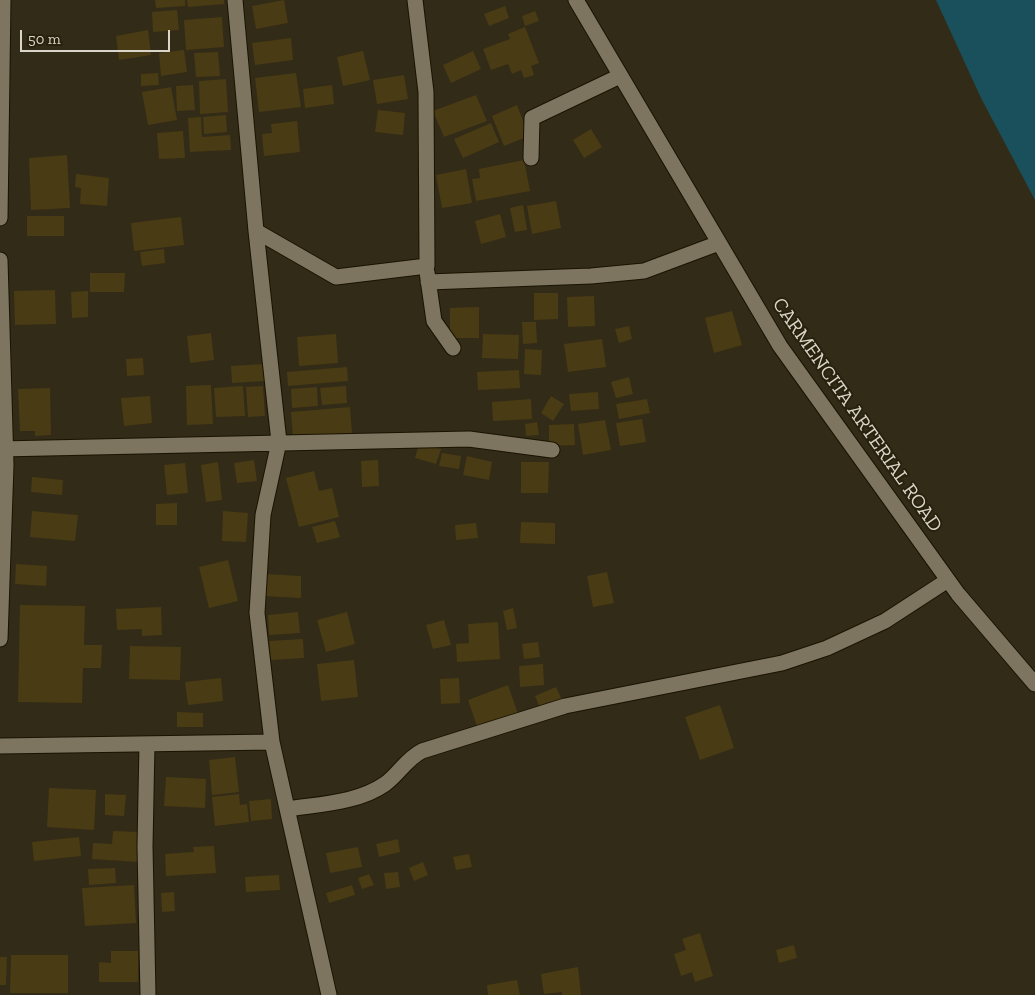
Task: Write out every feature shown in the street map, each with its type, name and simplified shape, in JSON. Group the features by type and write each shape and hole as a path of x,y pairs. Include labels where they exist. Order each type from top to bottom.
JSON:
{"street":[{"path":"0,218 3,0"},
{"path":"235,0 256,231 279,442 263,514 257,613 272,742 288,809 324,995"},
{"path":"415,0 426,92 428,282 434,321 453,348"},
{"name":"CARMENCITA ARTERIAL ROAD","path":"576,0 780,346 948,580 1035,684"},
{"path":"531,158 532,118 620,76"},
{"path":"256,231 336,277 427,266"},
{"path":"428,282 591,276 644,271 719,243"},
{"path":"0,260 3,449 0,639"},
{"path":"3,449 470,439 552,450"},
{"path":"288,809 337,802 362,794 384,785 398,774 410,758 422,751 565,706 782,663 828,648 885,621 948,580"},
{"path":"0,746 272,742"},
{"path":"147,744 145,846 148,995"}],"water":[{"path":"936,0 1035,0 1035,200 981,98"}],"building":[{"path":"155,0 185,0 185,6 156,8"},
{"path":"187,0 224,0 224,4 188,7"},
{"path":"284,0 288,23 256,29 252,6"},
{"path":"505,6 509,18 489,26 484,14"},
{"path":"177,10 179,30 153,32 152,12"},
{"path":"535,11 539,21 525,26 522,16"},
{"path":"222,17 224,47 186,50 184,20"},
{"path":"525,27 539,63 531,66 534,75 524,78 521,70 512,74 508,64 491,70 483,49 510,39 508,34"},
{"path":"148,30 151,55 119,60 116,36"},
{"path":"291,38 293,60 255,65 252,43"},
{"path":"184,50 187,72 161,76 159,53"},
{"path":"363,51 370,80 343,86 337,57"},
{"path":"473,51 481,69 451,83 443,65"},
{"path":"218,52 220,76 196,77 194,53"},
{"path":"158,73 159,85 141,86 141,74"},
{"path":"296,73 301,107 259,112 255,78"},
{"path":"404,75 408,99 377,104 373,80"},
{"path":"226,79 228,112 200,114 199,81"},
{"path":"193,85 195,110 177,111 176,86"},
{"path":"332,85 334,104 305,108 303,89"},
{"path":"171,87 177,120 148,125 142,92"},
{"path":"476,95 487,121 444,137 433,111"},
{"path":"517,105 529,136 504,146 492,116"},
{"path":"378,110 405,113 403,135 375,132"},
{"path":"226,115 227,132 204,134 203,117"},
{"path":"201,117 202,137 230,135 231,150 190,152 188,118"},
{"path":"297,121 300,152 264,156 262,134 272,133 271,124"},
{"path":"491,123 499,142 463,158 454,139"},
{"path":"591,129 602,147 584,158 573,140"},
{"path":"183,131 185,158 159,159 157,133"},
{"path":"67,155 70,208 31,210 29,158"},
{"path":"524,160 530,191 476,201 472,179 480,178 479,169"},
{"path":"466,169 472,203 442,208 436,175"},
{"path":"76,174 109,178 107,206 80,204 81,188 75,187"},
{"path":"556,201 561,228 532,234 527,206"},
{"path":"523,205 527,230 515,232 510,208"},
{"path":"500,214 506,237 481,244 475,221"},
{"path":"27,216 64,216 64,236 27,236"},
{"path":"181,217 184,245 134,251 131,223"},
{"path":"164,249 165,263 142,266 140,252"},
{"path":"90,273 125,273 124,292 90,292"},
{"path":"55,290 56,324 15,325 14,291"},
{"path":"88,291 88,317 72,318 71,292"},
{"path":"534,293 558,293 558,319 534,320"},
{"path":"594,296 595,326 568,327 567,297"},
{"path":"479,307 479,338 450,338 450,308"},
{"path":"732,311 742,345 714,353 705,318"},
{"path":"522,322 536,322 537,343 523,344"},
{"path":"629,326 632,339 619,343 615,329"},
{"path":"211,333 214,360 190,363 187,336"},
{"path":"336,334 338,363 299,366 297,337"},
{"path":"483,334 519,335 518,359 482,358"},
{"path":"602,339 606,367 568,372 564,344"},
{"path":"525,349 542,350 541,375 524,374"},
{"path":"143,358 144,375 127,376 126,359"},
{"path":"264,364 265,381 232,383 231,366"},
{"path":"347,367 348,381 288,386 287,372"},
{"path":"519,370 520,388 478,390 477,372"},
{"path":"629,377 633,394 616,398 611,382"},
{"path":"211,385 213,424 187,425 186,386"},
{"path":"243,386 245,416 216,417 214,388"},
{"path":"263,386 265,416 248,417 246,387"},
{"path":"346,386 347,403 322,405 320,388"},
{"path":"317,387 318,406 292,408 291,389"},
{"path":"50,388 51,435 35,436 35,431 20,431 18,389"},
{"path":"598,392 599,409 571,411 569,394"},
{"path":"150,396 152,423 124,426 121,398"},
{"path":"551,396 564,404 553,421 541,413"},
{"path":"531,399 532,419 493,421 492,402"},
{"path":"647,399 650,413 619,419 616,404"},
{"path":"350,407 352,433 293,437 291,412"},
{"path":"642,419 646,442 620,446 616,423"},
{"path":"605,420 611,450 583,455 578,424"},
{"path":"537,422 539,435 526,436 525,424"},
{"path":"574,424 575,445 549,446 549,425"},
{"path":"419,444 441,449 436,464 415,458"},
{"path":"442,453 461,456 459,469 439,466"},
{"path":"467,456 492,462 489,480 463,475"},
{"path":"254,460 257,481 237,483 234,463"},
{"path":"378,460 379,486 362,487 361,461"},
{"path":"218,462 222,500 206,502 201,465"},
{"path":"521,462 549,462 548,493 521,493"},
{"path":"185,463 188,493 167,495 164,465"},
{"path":"314,471 319,491 332,488 339,517 299,527 286,478"},
{"path":"32,477 63,480 62,495 31,492"},
{"path":"177,503 177,525 156,525 156,504"},
{"path":"32,511 78,515 75,541 30,537"},
{"path":"223,511 248,513 246,542 222,541"},
{"path":"335,521 340,537 317,543 312,527"},
{"path":"521,522 555,523 555,544 520,543"},
{"path":"476,523 478,538 456,540 455,525"},
{"path":"228,560 238,601 209,608 199,567"},
{"path":"16,564 47,566 46,586 15,584"},
{"path":"607,572 614,603 593,607 587,576"},
{"path":"265,574 301,576 301,598 264,596"},
{"path":"20,605 85,606 84,645 102,645 101,668 83,668 82,703 18,702"},
{"path":"161,607 162,635 142,636 142,629 117,630 116,609"},
{"path":"513,608 517,628 507,630 503,611"},
{"path":"298,612 300,633 269,635 268,615"},
{"path":"347,612 355,644 326,652 317,620"},
{"path":"444,620 451,645 433,649 426,625"},
{"path":"498,622 500,659 457,662 456,644 469,643 468,624"},
{"path":"303,639 304,658 271,660 269,641"},
{"path":"538,642 540,657 524,659 522,644"},
{"path":"130,646 181,647 180,680 129,679"},
{"path":"354,660 358,697 321,701 317,664"},
{"path":"543,664 544,685 520,687 519,666"},
{"path":"221,678 223,701 188,705 185,682"},
{"path":"459,678 460,703 441,704 440,679"},
{"path":"508,685 518,714 478,729 468,700"},
{"path":"556,687 563,702 542,712 535,696"},
{"path":"720,705 734,748 700,760 685,717"},
{"path":"177,712 203,713 203,727 177,727"},
{"path":"235,757 239,792 212,795 209,760"},
{"path":"166,777 206,779 205,808 164,806"},
{"path":"49,788 96,790 94,830 47,827"},
{"path":"105,794 126,795 124,816 105,815"},
{"path":"239,794 240,805 247,804 249,822 215,826 212,797"},
{"path":"271,799 272,819 251,821 249,801"},
{"path":"113,831 141,832 139,862 92,859 93,843 112,844"},
{"path":"79,837 81,856 34,861 32,842"},
{"path":"398,839 400,852 379,857 376,844"},
{"path":"214,846 216,873 166,876 165,854 194,852 193,847"},
{"path":"358,847 362,867 330,873 326,853"},
{"path":"469,854 472,867 456,870 453,857"},
{"path":"423,862 428,875 414,881 409,868"},
{"path":"115,868 116,883 89,885 88,869"},
{"path":"398,872 400,887 386,889 384,873"},
{"path":"369,874 374,885 362,889 358,878"},
{"path":"279,875 280,890 246,892 245,877"},
{"path":"134,885 136,923 85,926 82,888"},
{"path":"352,885 355,895 329,903 326,893"},
{"path":"174,892 175,911 162,912 161,893"},
{"path":"700,933 713,976 695,982 692,972 681,976 674,954 686,950 682,939"},
{"path":"794,945 797,958 779,963 776,950"},
{"path":"111,951 138,951 138,982 99,982 99,962 111,963"},
{"path":"11,955 68,955 68,993 10,993"},
{"path":"0,957 7,957 6,985 0,985"},
{"path":"578,967 581,995 562,995 562,992 544,994 541,974"},
{"path":"517,980 520,995 488,995 487,985"}]}
